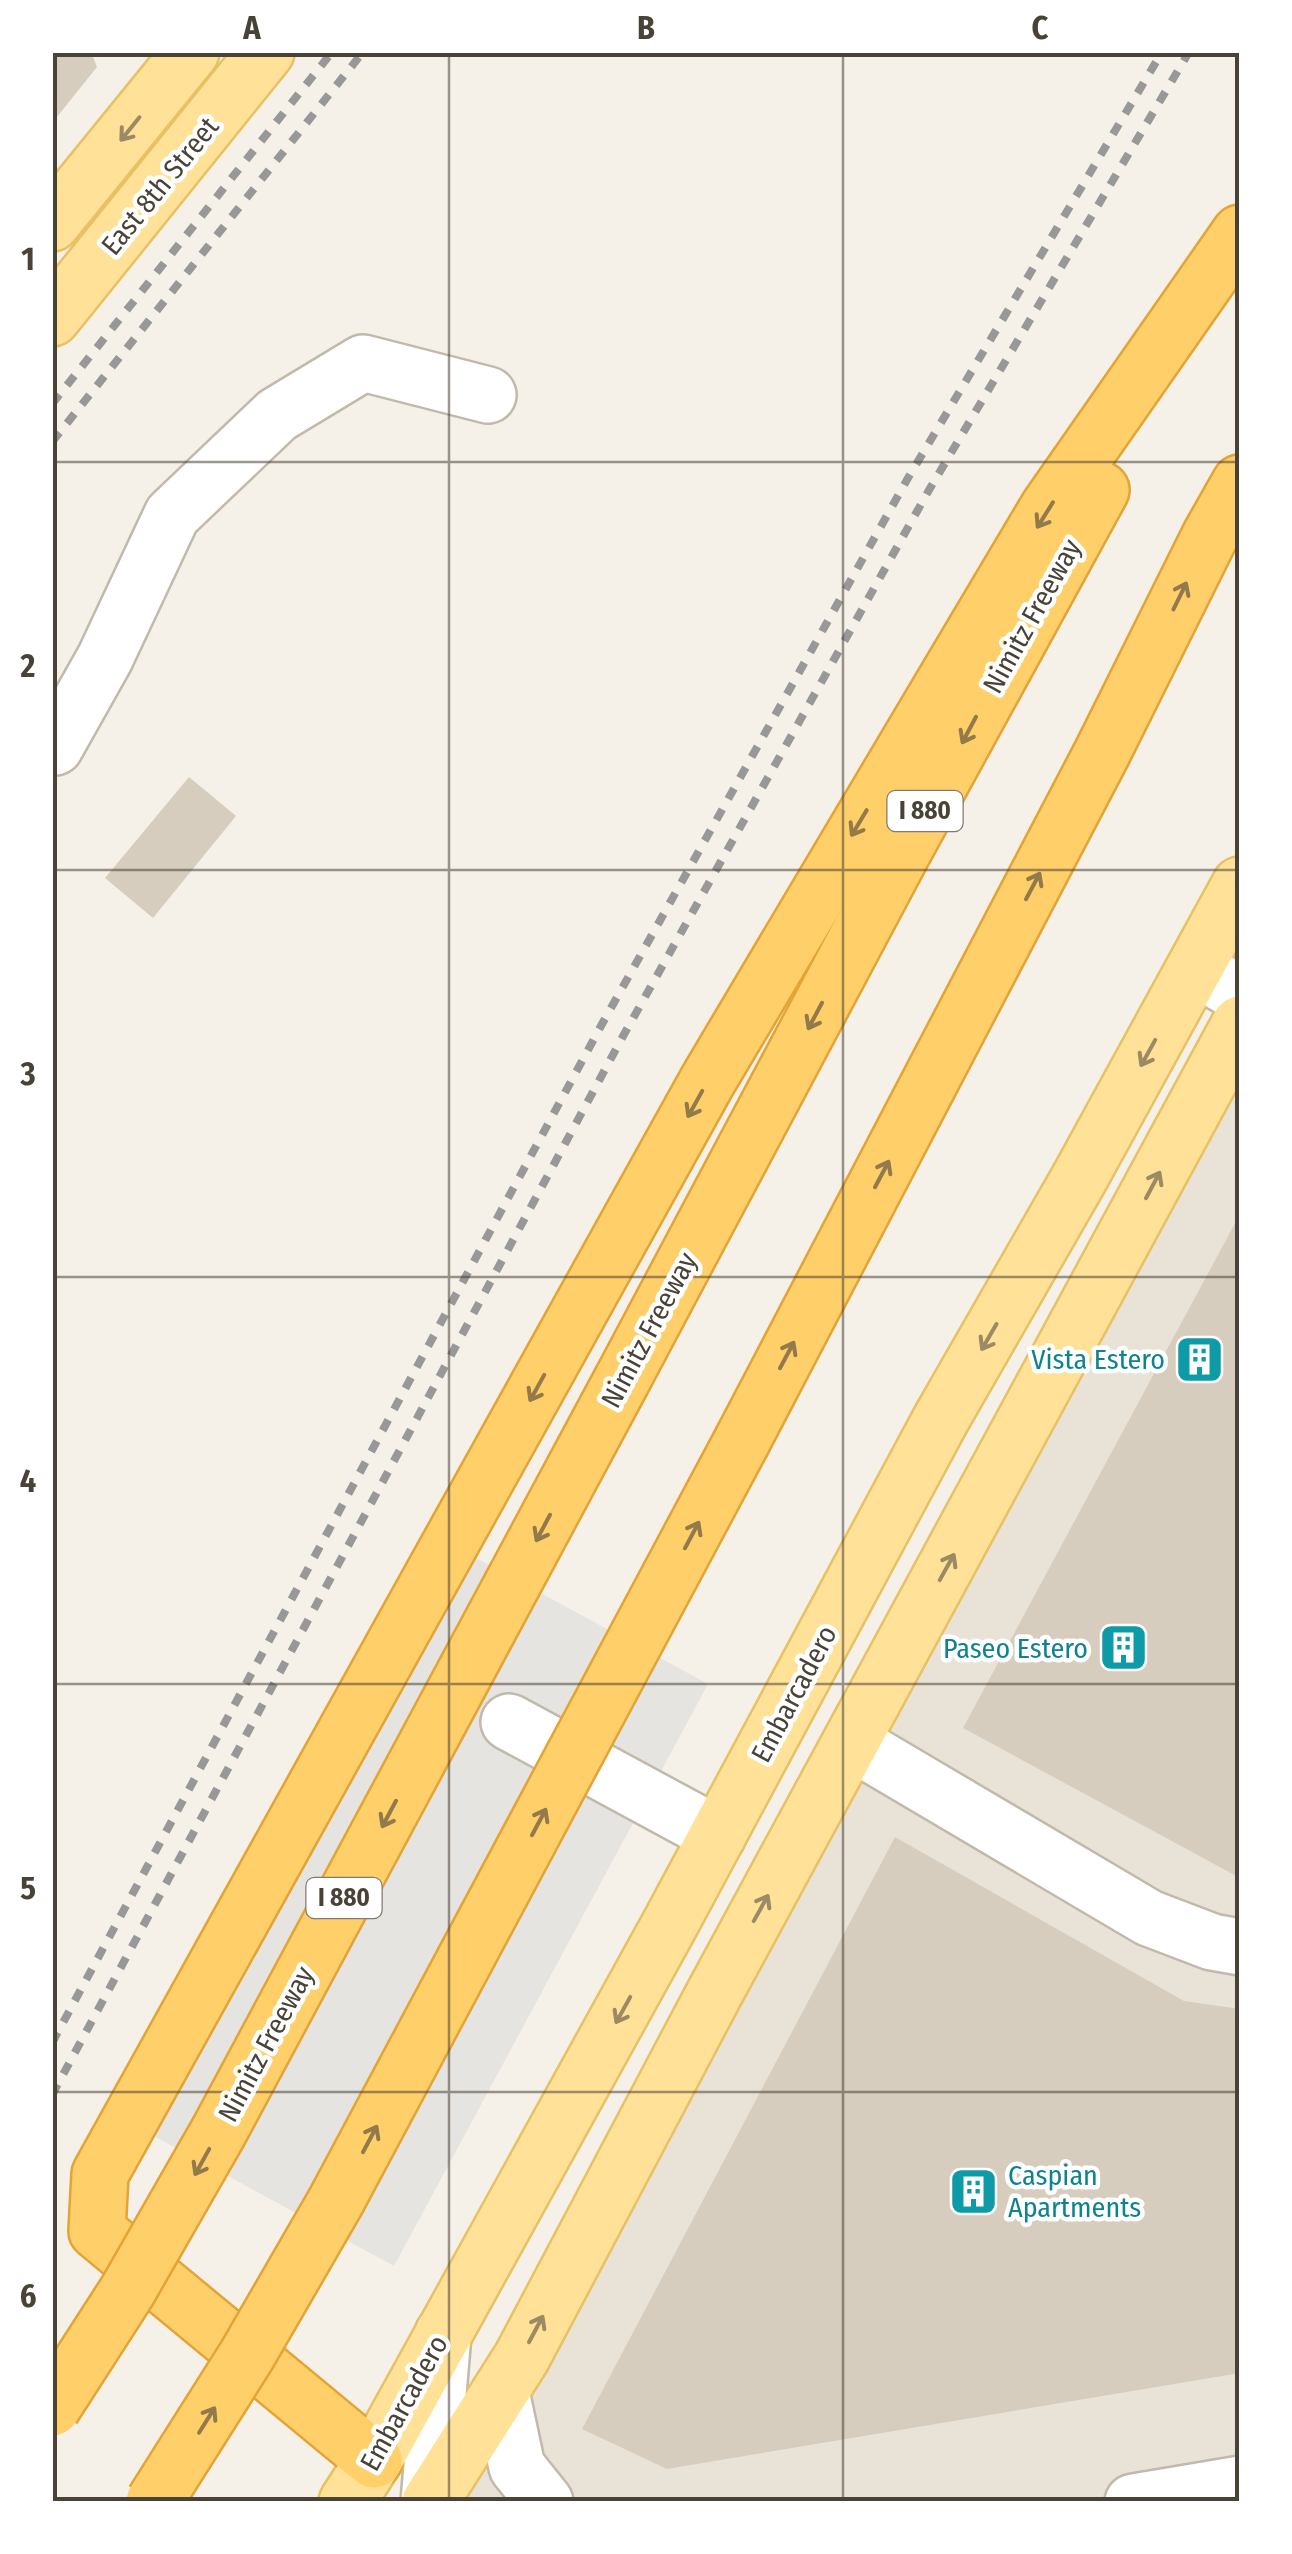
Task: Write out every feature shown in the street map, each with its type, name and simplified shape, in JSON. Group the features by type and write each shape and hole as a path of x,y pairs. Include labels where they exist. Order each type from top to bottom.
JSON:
{"highway":[{"path":"361,2481 97,2232 100,2174 708,1080 806,911 1048,508 1240,233"},
{"name":"Nimitz Freeway","path":"52,2408 128,2290 220,2131 961,745 1240,248"},
{"path":"154,2502 238,2370 328,2216 742,1441 1240,482"}],"main road":[{"path":"52,223 191,52"},
{"name":"East 8th Street","path":"55,310 266,52"},
{"name":"Embarcadero","path":"361,2481 718,1835 941,1420 1080,1177 1217,981 1240,885"},
{"path":"428,2502 501,2392 1240,1024"}],"street":[{"path":"54,756 172,515 277,414 363,363 488,395"},
{"path":"509,1722 718,1835"},
{"path":"851,1742 1149,1918 1212,1942 1240,1947"},
{"path":"361,2481 428,2502 443,2334"},
{"path":"501,2392 518,2467 546,2502"},
{"path":"1132,2502 1240,2484"}],"shaded area":[{"path":"1239,1080 1239,2501 462,2501"},
{"path":"465,1552 708,1684 394,2266 150,2134"}],"building":[{"path":"52,52 91,52 97,67 52,123"},
{"path":"189,777 236,816 153,918 105,878"},
{"name":"Paseo Estero","path":"1240,1214 1240,1878 963,1728"},
{"name":"Caspian Apartments","path":"895,1837 1184,2001 1240,2009 1240,2373 667,2469 582,2429"}],"railway":[{"path":"52,404 332,52"},
{"path":"52,442 363,52"},
{"path":"52,2043 602,1024 908,478 1162,52"},
{"path":"52,2095 622,1038 929,490 1189,52"}],"place":[{"name":"Vista Estero","path":"1200,1359"},
{"name":"Paseo Estero","path":"1123,1648"},
{"name":"Caspian Apartments","path":"973,2191"}]}
